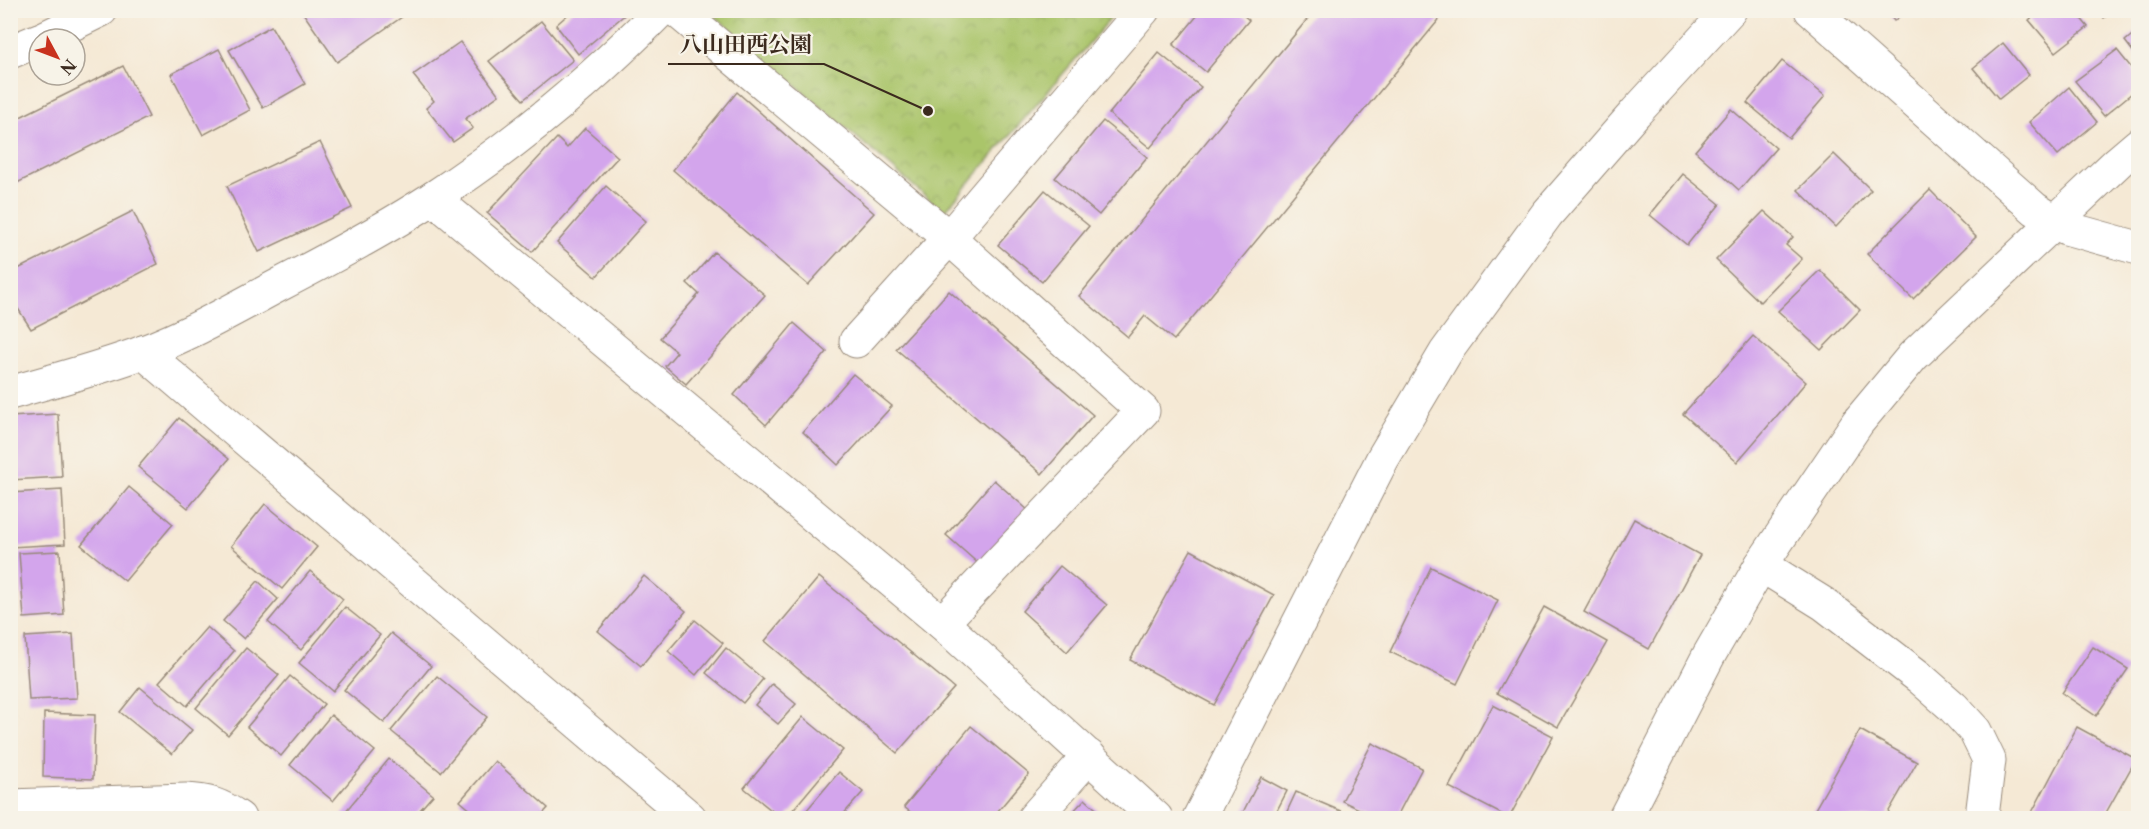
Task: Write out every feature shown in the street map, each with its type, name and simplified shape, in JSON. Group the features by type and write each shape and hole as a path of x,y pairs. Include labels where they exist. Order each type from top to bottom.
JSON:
{"street":[{"path":"67,27 102,10"},
{"path":"10,393 81,373 143,352 222,315 302,273 433,198 504,148 568,98 661,10"},
{"path":"676,10 949,238 1143,411 942,623"},
{"path":"856,341 949,238 1143,10"},
{"path":"1199,819 1383,458 1446,352 1547,214 1636,112 1730,10"},
{"path":"1811,10 2009,188 2054,223 2073,231 2139,248"},
{"path":"10,52 27,45"},
{"path":"1625,819 1709,656 1761,565 1858,422 1913,356 2118,162 2139,145"},
{"path":"433,198 942,623 1156,819"},
{"path":"143,352 690,819"},
{"path":"1761,565 1824,604 1919,677 1975,730 1989,760 1982,807 1983,819"},
{"path":"1034,819 1089,756"},
{"path":"10,806 207,801 223,807 239,819"}],"green space":[{"path":"709,11 1117,11 944,212"}],"building":[{"path":"301,10 412,10 337,62"},
{"path":"573,10 626,10 628,12 578,54 556,25"},
{"path":"1202,10 1237,10 1249,20 1206,72 1173,45"},
{"path":"1315,10 1447,10 1174,340 1145,316 1128,337 1079,296"},
{"path":"1885,10 1907,10 1894,21"},
{"path":"2041,10 2074,10 2088,27 2056,52 2029,20"},
{"path":"2098,10 2114,10 2104,18"},
{"path":"541,21 573,60 523,100 489,61"},
{"path":"271,26 305,84 263,108 229,50"},
{"path":"2138,30 2138,58 2125,41"},
{"path":"460,42 499,95 465,119 473,128 453,142 426,108 434,101 413,75"},
{"path":"2003,43 2029,75 1999,99 1973,68"},
{"path":"219,49 250,110 203,135 171,74"},
{"path":"2117,50 2138,76 2138,88 2104,116 2075,81"},
{"path":"1159,53 1201,87 1150,148 1109,114"},
{"path":"1782,61 1825,96 1789,138 1747,103"},
{"path":"123,66 149,117 17,183 10,169 10,122 81,87 87,87 87,84"},
{"path":"2069,87 2097,122 2058,155 2029,122"},
{"path":"737,92 874,213 808,285 673,170"},
{"path":"1731,109 1776,148 1739,190 1695,151"},
{"path":"1103,121 1147,157 1099,215 1055,178"},
{"path":"585,128 618,157 532,252 487,213 557,138 567,148"},
{"path":"320,142 352,208 259,252 227,186"},
{"path":"1834,154 1871,190 1836,227 1798,190"},
{"path":"1683,174 1720,204 1687,245 1650,215"},
{"path":"606,186 646,221 596,277 557,243"},
{"path":"1045,190 1089,226 1042,282 998,245"},
{"path":"1930,190 1976,237 1913,299 1867,254"},
{"path":"133,211 158,264 31,329 10,296 10,273"},
{"path":"1764,211 1793,237 1786,245 1802,259 1760,302 1716,260"},
{"path":"714,252 765,295 686,384 665,366 677,352 660,338 699,294 687,283"},
{"path":"1820,270 1860,310 1821,350 1778,311"},
{"path":"949,291 1093,415 1042,474 896,349"},
{"path":"794,323 827,352 766,425 734,395"},
{"path":"1753,336 1806,382 1737,462 1683,414"},
{"path":"853,374 892,406 838,465 803,432"},
{"path":"58,414 62,477 10,480 10,417"},
{"path":"179,418 229,459 188,508 138,467"},
{"path":"994,480 1029,511 981,566 946,535"},
{"path":"129,487 173,524 125,581 81,545"},
{"path":"62,490 65,544 10,547 10,493"},
{"path":"265,504 317,547 282,589 231,546"},
{"path":"1634,519 1700,555 1649,649 1584,612"},
{"path":"1191,550 1274,595 1214,705 1130,660"},
{"path":"60,551 64,615 24,618 19,553"},
{"path":"1060,566 1107,605 1067,652 1022,611"},
{"path":"1431,567 1498,600 1457,684 1390,652"},
{"path":"310,571 343,599 301,650 268,622"},
{"path":"644,576 686,611 641,666 598,631"},
{"path":"819,577 954,688 897,753 765,641"},
{"path":"258,581 278,599 244,639 223,621"},
{"path":"345,607 380,635 333,691 299,663"},
{"path":"1544,607 1607,642 1558,727 1497,693"},
{"path":"695,620 723,643 696,675 668,651"},
{"path":"207,627 234,651 187,706 159,682"},
{"path":"391,633 431,666 384,723 344,690"},
{"path":"73,634 77,698 29,700 25,637"},
{"path":"2093,647 2128,669 2096,716 2062,693"},
{"path":"246,648 279,675 228,735 196,708"},
{"path":"726,648 763,679 743,703 706,673"},
{"path":"290,676 324,704 281,756 247,727"},
{"path":"437,676 487,717 441,772 391,731"},
{"path":"772,684 796,704 778,724 755,705"},
{"path":"140,687 192,730 172,754 120,712"},
{"path":"1493,705 1553,736 1509,818 1449,787"},
{"path":"44,713 95,715 93,779 43,777"},
{"path":"331,715 375,751 333,801 290,765"},
{"path":"803,717 843,750 786,818 781,818 744,788"},
{"path":"971,726 1029,774 992,818 918,818 904,807"},
{"path":"2077,727 2136,759 2103,818 2029,818"},
{"path":"1860,730 1917,762 1885,818 1810,818"},
{"path":"1372,743 1422,768 1396,818 1378,818 1342,801"},
{"path":"389,759 433,795 413,818 340,818"},
{"path":"495,761 548,808 539,818 480,818 460,801"},
{"path":"839,772 863,792 840,818 800,818"},
{"path":"1261,777 1287,791 1273,818 1240,818"},
{"path":"1296,792 1357,818 1284,818"},
{"path":"1085,799 1106,818 1067,818"}],"place":[{"name":"八山田西公園","path":"928,111"}]}
